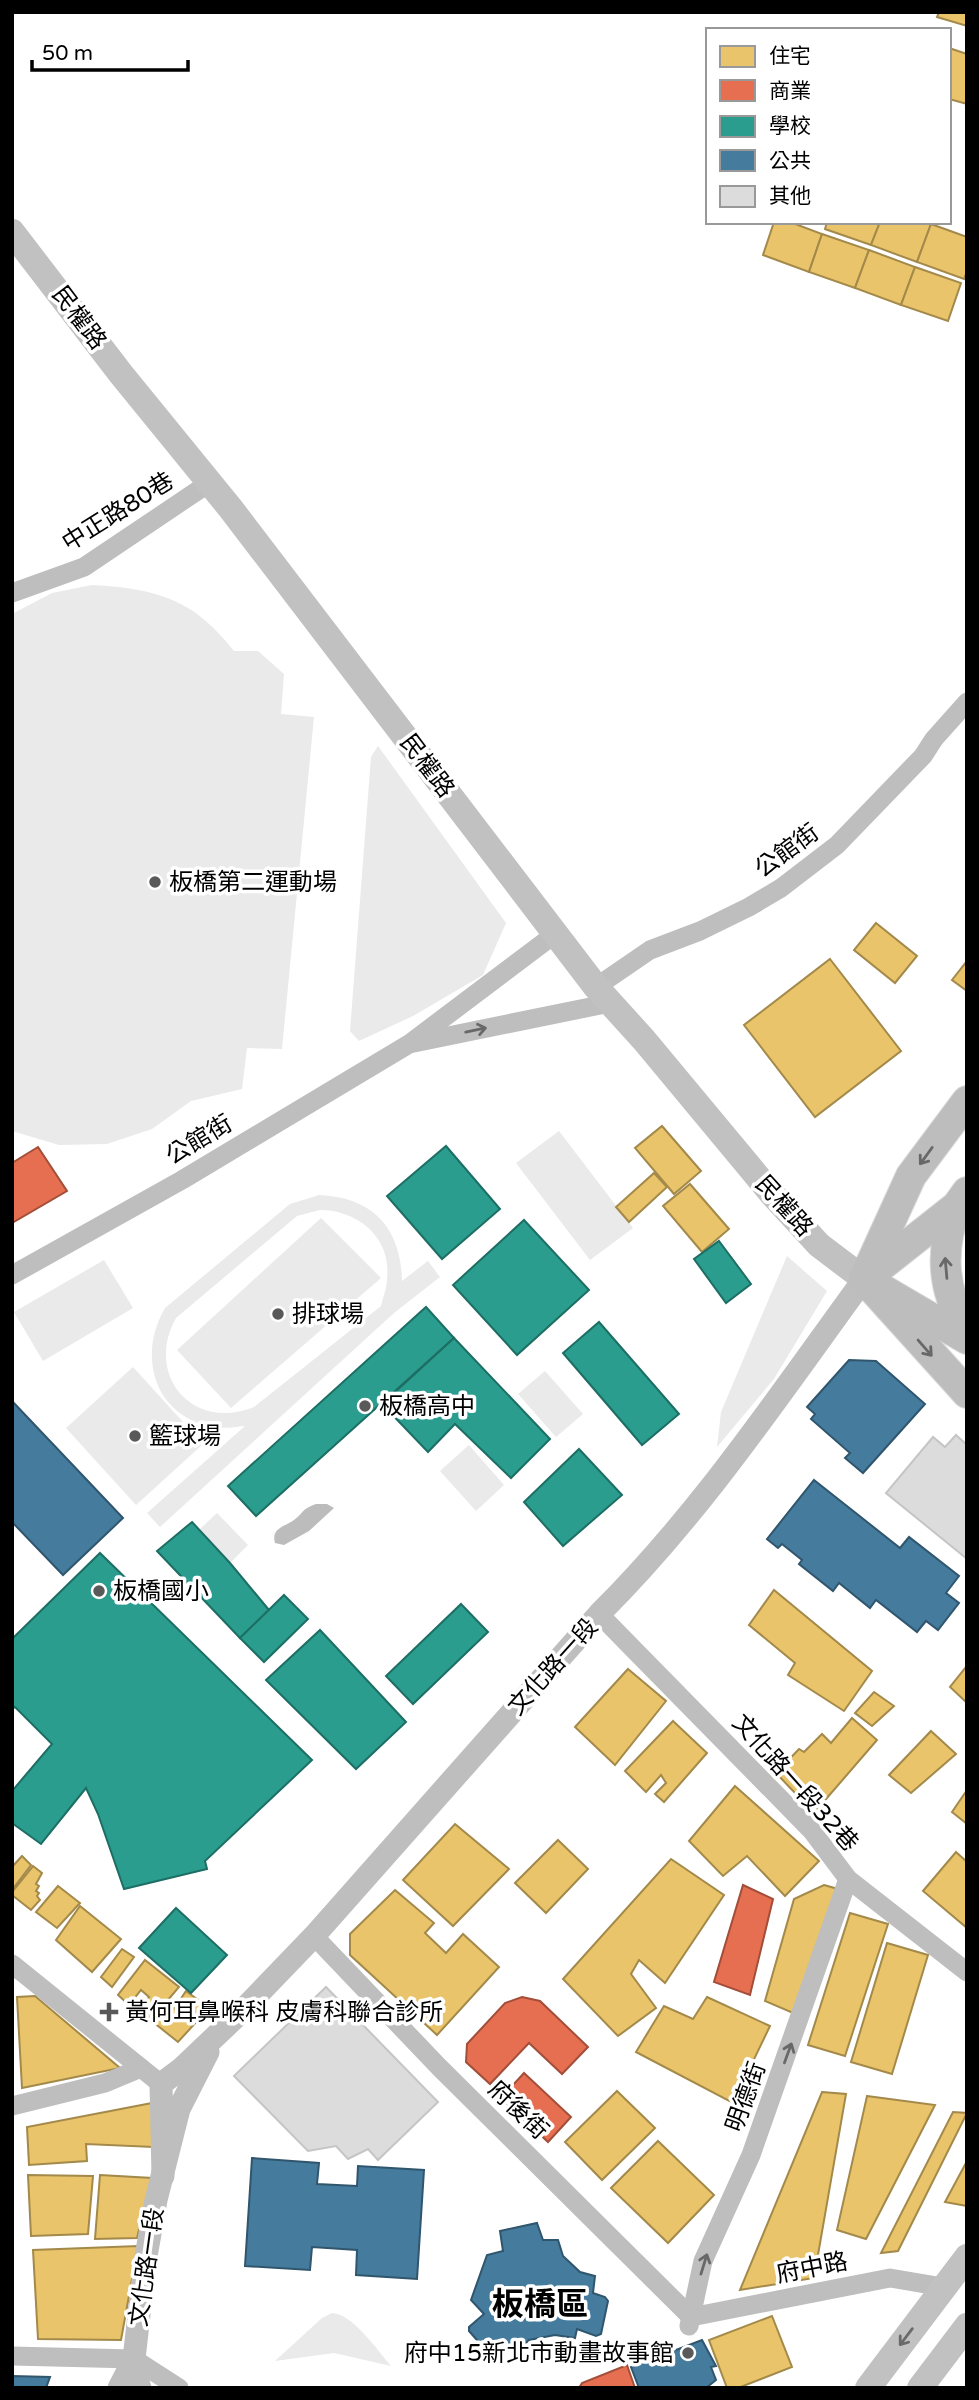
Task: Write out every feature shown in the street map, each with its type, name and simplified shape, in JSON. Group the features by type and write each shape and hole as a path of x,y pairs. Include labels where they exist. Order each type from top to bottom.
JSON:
{"main road":[{"name":"民權路","path":"12,232 603,995 645,1040 772,1194 819,1245 864,1279 967,1339"},
{"name":"文化路一段","path":"864,1279 911,1176 967,1101"},
{"name":"文化路一段","path":"864,1279 964,1197"},
{"path":"964,1197 947,1235 945,1265 953,1303 967,1328"},
{"name":"民權路","path":"864,1279 967,1393"},
{"path":"868,2388 967,2257"},
{"path":"919,2388 967,2326"}],"street":[{"name":"中正路80巷","path":"12,593 84,566 209,483"},
{"name":"公館街","path":"603,995 650,950 700,931 750,907 781,888 837,845 923,756 934,739 967,702"},
{"path":"410,1044 555,934"},
{"path":"410,1044 603,995"},
{"name":"公館街","path":"12,1275 182,1180 410,1044"},
{"name":"文化路一段","path":"163,2176 161,2084 240,2014 314,1936 599,1615 636,1578 694,1511 864,1279"},
{"name":"文化路一段32巷","path":"599,1615 812,1830 848,1879 967,1972"},
{"name":"明德街","path":"689,2323 703,2261 751,2155 848,1879"},
{"name":"府後街","path":"314,1936 689,2323"},
{"path":"12,1964 161,2084"},
{"name":"文化路一段","path":"134,2359 145,2262 179,2109 217,2034"},
{"path":"12,2106 105,2083 141,2068"},
{"name":"府中路","path":"689,2323 890,2278 943,2287"},
{"path":"12,2356 134,2359 179,2388"},
{"path":"119,2388 134,2359"},
{"path":"134,2359 142,2388"}],"shaded area":[{"name":"板橋第二運動場","path":"92,585 138,590 168,598 196,613 234,651 258,651 284,674 281,714 314,717 282,1049 247,1048 242,1089 191,1101 152,1129 107,1144 59,1145 12,1131 12,614 52,593"},
{"path":"378,746 506,923 483,975 413,1016 359,1041 350,1031 371,757"},
{"path":"559,1131 633,1228 590,1260 516,1163"},
{"path":"319,1195 355,1202 369,1209 390,1231 396,1245 402,1281 428,1261 440,1277 394,1313 160,1527 147,1513 245,1426 217,1428 193,1421 177,1411 156,1381 152,1364 152,1345 157,1326 165,1308 290,1204","holes":["320,1210 347,1215 370,1229 384,1251 387,1282 381,1306 254,1407 232,1413 212,1412 194,1405 180,1393 171,1378 166,1359 168,1339 176,1318 297,1216"]},
{"name":"排球場","path":"321,1218 381,1278 231,1408 177,1350"},
{"path":"787,1256 827,1291 774,1379 717,1447 721,1412"},
{"path":"104,1260 133,1308 43,1361 14,1312"},
{"name":"籃球場","path":"133,1367 203,1444 136,1505 66,1428"},
{"path":"545,1371 583,1414 556,1437 518,1394"},
{"path":"469,1445 504,1485 476,1511 440,1471"},
{"path":"316,1504 327,1504 334,1508 309,1531 284,1545 275,1543 277,1531"},
{"path":"217,1513 248,1545 230,1563 198,1531"},
{"path":"332,2313 348,2319 356,2326 391,2366 334,2353 275,2361 322,2318"}],"building: 住宅":[{"path":"939,12 967,12 967,26 937,17"},
{"path":"951,49 967,54 967,104 951,100"},
{"path":"773,224 795,224 822,234 809,272 763,255"},
{"path":"826,224 879,224 871,245 825,229"},
{"path":"879,224 931,224 917,262 871,245"},
{"path":"931,224 967,237 967,271 964,279 917,262"},
{"path":"822,234 869,250 855,288 809,272"},
{"path":"869,250 915,267 901,305 855,288"},
{"path":"915,267 961,283 948,321 901,305"},
{"path":"876,923 917,956 895,983 854,950"},
{"path":"830,959 901,1051 815,1117 744,1025"},
{"path":"967,961 967,991 952,980"},
{"path":"662,1126 701,1171 674,1194 635,1148"},
{"path":"654,1173 667,1187 629,1222 616,1207"},
{"path":"690,1184 729,1229 702,1252 663,1206"},
{"path":"774,1590 872,1671 844,1711 788,1675 795,1663 749,1625"},
{"path":"967,1668 967,1703 950,1687"},
{"path":"628,1669 666,1701 615,1765 575,1727"},
{"path":"874,1692 894,1706 872,1726 855,1713"},
{"path":"852,1718 877,1740 814,1813 776,1773 799,1749 804,1752 822,1734 831,1743"},
{"path":"673,1721 707,1753 664,1802 655,1794 666,1783 661,1775 646,1792 625,1771"},
{"path":"931,1731 956,1754 911,1793 889,1775"},
{"path":"735,1786 819,1861 785,1896 747,1856 723,1876 689,1841"},
{"path":"967,1790 967,1824 952,1812"},
{"path":"455,1824 509,1869 453,1926 403,1880"},
{"path":"558,1840 588,1869 546,1913 515,1883"},
{"path":"956,1852 967,1862 967,1928 923,1891"},
{"path":"22,1856 31,1865 12,1890 12,1867"},
{"path":"671,1859 724,1895 665,1983 639,1960 631,1974 656,2008 618,2036 563,1979"},
{"path":"33,1866 42,1873 36,1884 39,1886 36,1891 40,1900 31,1910 12,1895 12,1892"},
{"path":"824,1885 838,1889 793,2013 765,2001 794,1899"},
{"path":"58,1886 80,1903 57,1928 36,1912"},
{"path":"395,1890 434,1923 425,1933 446,1953 463,1934 499,1967 437,2035 350,1955 350,1934"},
{"path":"80,1906 121,1939 92,1972 56,1940"},
{"path":"850,1913 888,1924 845,2056 808,2045"},
{"path":"887,1943 928,1955 892,2074 851,2062"},
{"path":"122,1949 134,1957 112,1987 101,1977"},
{"path":"145,1960 179,1987 151,2020 140,2011 149,1997 141,1990 129,2005 118,1995"},
{"path":"186,1991 209,2008 178,2042 153,2022 169,2004 174,2009"},
{"path":"35,1996 120,2068 22,2088 17,1997"},
{"path":"707,1997 770,2026 733,2103 636,2052 664,2006 693,2019"},
{"path":"617,2091 655,2128 602,2180 565,2142"},
{"path":"822,2092 846,2094 814,2278 740,2290"},
{"path":"867,2096 935,2105 866,2239 837,2230"},
{"path":"152,2103 153,2147 86,2144 87,2161 29,2165 27,2127"},
{"path":"953,2112 967,2113 898,2251 881,2253"},
{"path":"658,2141 714,2195 668,2243 611,2188"},
{"path":"967,2161 967,2206 945,2202"},
{"path":"28,2175 93,2176 88,2234 31,2236"},
{"path":"100,2175 152,2178 137,2238 95,2239"},
{"path":"138,2246 121,2340 38,2339 33,2250"},
{"path":"772,2316 792,2367 738,2388 727,2388 709,2340"}],"building: 商業":[{"path":"38,1147 67,1191 12,1223 12,1163"},
{"path":"743,1885 773,1899 750,1995 714,1982"},
{"path":"522,1997 540,2001 588,2047 562,2074 529,2043 490,2084 466,2062 467,2044 505,2003"},
{"path":"524,2073 571,2117 548,2142 501,2098"},
{"path":"627,2365 635,2388 579,2388 582,2383"}],"building: 學校":[{"path":"446,1146 500,1209 442,1259 387,1196"},
{"path":"524,1220 589,1290 517,1355 453,1285"},
{"path":"719,1241 751,1284 726,1303 694,1259"},
{"path":"426,1307 454,1338 256,1516 228,1486"},
{"path":"599,1322 679,1414 642,1445 563,1353"},
{"path":"454,1338 550,1439 511,1478 455,1424 428,1452 382,1404"},
{"path":"579,1449 622,1495 563,1546 524,1502"},
{"path":"192,1522 269,1610 240,1638 157,1551"},
{"path":"100,1553 312,1760 205,1861 207,1869 124,1889 86,1788 41,1844 12,1823 12,1791 52,1744 15,1707 12,1709 12,1639"},
{"path":"284,1595 308,1619 264,1662 240,1638"},
{"path":"461,1604 488,1632 413,1704 386,1676"},
{"path":"320,1630 406,1722 356,1769 266,1680"},
{"path":"176,1908 227,1955 191,1993 139,1948"}],"building: 公共":[{"path":"849,1360 876,1361 925,1404 863,1473 845,1458 850,1453 811,1419 815,1414 807,1407"},
{"path":"12,1401 123,1518 63,1575 12,1522"},
{"path":"814,1480 900,1548 909,1537 959,1576 946,1593 959,1603 938,1630 926,1621 917,1632 876,1600 870,1608 839,1583 833,1591 799,1564 802,1560 782,1544 778,1548 767,1539"},
{"path":"252,2158 319,2163 317,2184 357,2186 358,2166 424,2170 417,2279 356,2275 357,2250 312,2247 310,2270 245,2266"},
{"path":"537,2223 543,2240 558,2240 563,2256 580,2272 595,2276 593,2293 605,2297 608,2301 601,2334 596,2336 577,2329 575,2338 555,2335 529,2340 517,2352 510,2345 496,2357 491,2356 469,2331 469,2327 484,2314 471,2300 487,2255 503,2251 500,2231"},
{"name":"府中15新北市動畫故事館","path":"702,2340 716,2366 711,2367 716,2380 706,2388 639,2388 631,2367"},
{"path":"12,2376 50,2377 46,2388 12,2388"}],"building: 其他":[{"path":"956,1435 967,1445 967,1559 886,1493 933,1437 945,1447"},
{"path":"326,1987 438,2102 378,2160 368,2149 348,2159 336,2146 308,2151 234,2076"}],"place":[{"name":"板橋第二運動場","path":"155,882"},
{"name":"排球場","path":"278,1314"},
{"name":"板橋高中","path":"365,1406"},
{"name":"籃球場","path":"135,1436"},
{"name":"板橋國小","path":"99,1591"},
{"name":"黃何耳鼻喉科 皮膚科聯合診所","path":"109,2012"},
{"name":"府中15新北市動畫故事館","path":"688,2353"}],"district":[{"name":"板橋區","path":"540,2305"}]}
